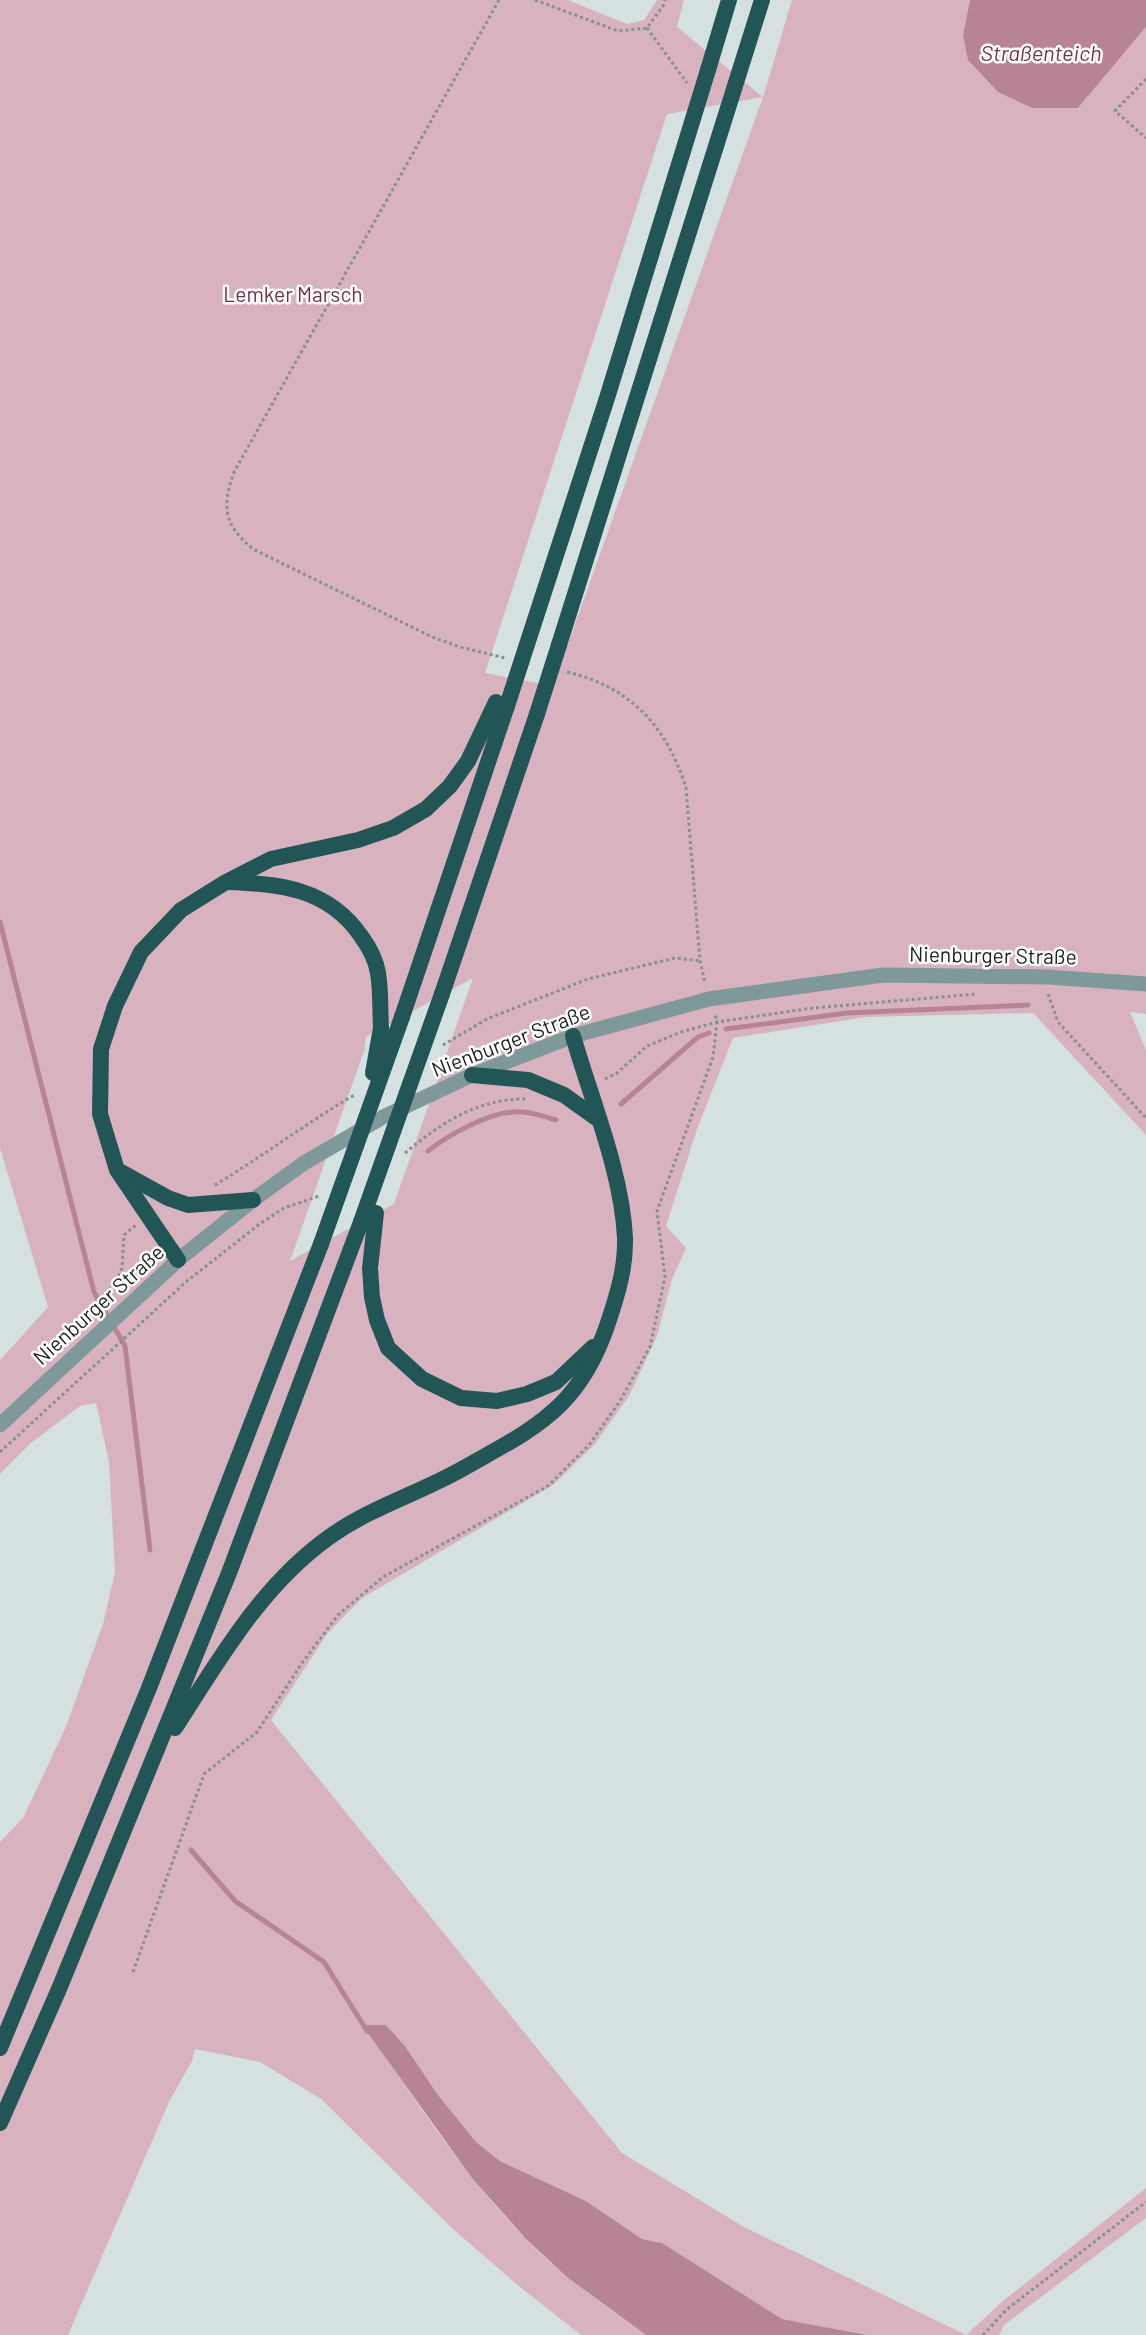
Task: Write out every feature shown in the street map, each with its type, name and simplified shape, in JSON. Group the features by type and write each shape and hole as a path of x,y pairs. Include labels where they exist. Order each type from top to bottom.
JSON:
{"highway":[{"path":"0,2048 32,1976 150,1688 321,1244 402,1017 502,704 528,642 607,398 729,0"},
{"path":"0,2124 59,1989 233,1562 391,1141 537,714 762,0"},
{"path":"178,1260 117,1170 100,1114 101,1049 115,1006 141,952 181,910 226,882 271,859 358,840 393,828 426,809 450,786 468,761 502,704"},
{"path":"226,882 269,884 297,890 324,901 351,921 369,947 378,973 381,1029 365,1118"},
{"path":"154,1759 261,1602 298,1563 328,1538 362,1516 459,1471 529,1430 560,1406 581,1382 603,1338 620,1288 625,1239 619,1196 573,1036"},
{"path":"472,1075 528,1080 564,1095 599,1120"},
{"path":"391,1141 376,1213 370,1268 372,1297 381,1329 388,1348 404,1364 422,1379 461,1398 497,1401 527,1394 556,1382 603,1338"},
{"path":"117,1170 168,1198 188,1204 252,1200"}],"street":[{"name":"Nienburger Straße","path":"0,1425 178,1260 252,1200 304,1163 383,1117 472,1075 573,1036 709,999 883,975 1048,976 1146,984"}],"path":[{"path":"498,656 432,637 253,549 237,536 228,517 226,495 234,472 499,0"},
{"path":"535,0 618,31 647,28 665,0"},
{"path":"647,28 691,88"},
{"path":"1146,79 1115,111 1146,138"},
{"path":"572,673 607,687 632,701 651,719 667,741 679,765 686,788 700,962 709,999"},
{"path":"588,1087 617,1073 647,1046 681,1032 717,1022 813,1008 978,994"},
{"path":"1058,995 1048,994 1059,1022 1146,1118"},
{"path":"133,1972 204,1774 257,1732 302,1663 338,1615 382,1577 548,1486 589,1445 620,1401 650,1347 665,1277 657,1210 713,1057 717,1022"},
{"path":"398,1159 425,1136 458,1114 506,1099 528,1099"},
{"path":"0,1452 130,1331 188,1281 261,1223 284,1208 323,1195"},
{"path":"88,1310 106,1293"},
{"path":"983,2335 1006,2310 1146,2202"}],"green space":[{"name":"Lemker Marsch","path":"0,0 568,0 627,24 644,20 657,0 684,0 677,27 763,97 792,0 970,0 963,35 998,92 1032,108 1078,108 1146,27 1146,1014 1130,1012 1146,1050 1146,1135 1033,1013 866,1017 733,1038 697,1129 666,1226 686,1248 672,1279 657,1336 629,1396 594,1445 553,1485 362,1598 327,1634 271,1720 622,2153 744,2227 966,2335 867,2335 782,2319 662,2243 642,2239 586,2201 500,2161 476,2142 438,2095 405,2046 386,2025 363,2025 440,2135 502,2213 553,2265 583,2290 646,2335 581,2335 520,2287 454,2230 321,2099 260,2062 195,2049 192,2061 169,2102 68,2335 0,2335 0,1842 23,1818 65,1729 103,1624 115,1572 109,1462 96,1403 80,1406 31,1443 0,1474 0,1360 48,1307 0,1148","holes":["763,97 553,686 485,673 667,114","473,978 394,1204 290,1261 364,1051 366,1037"]},
{"path":"1146,2188 1146,2218 1004,2325 999,2335 966,2335 1003,2301"}],"water":[{"name":"Straßenteich","path":"970,0 1146,0 1146,27 1078,108 1032,108 998,92 968,60 963,35"},
{"path":"362,2025 386,2025 405,2046 438,2095 476,2142 500,2161 586,2201 642,2239 662,2243 782,2319 867,2335 646,2335 568,2278 526,2239 472,2178"}],"waterway":[{"path":"0,922 94,1292 125,1346 150,1550"},
{"path":"726,1029 847,1013 1028,1005"},
{"path":"621,1104 698,1037 709,1033"},
{"path":"428,1151 469,1126 504,1113 525,1112 556,1120"},
{"path":"191,1850 235,1901 324,1962 367,2031"}]}
